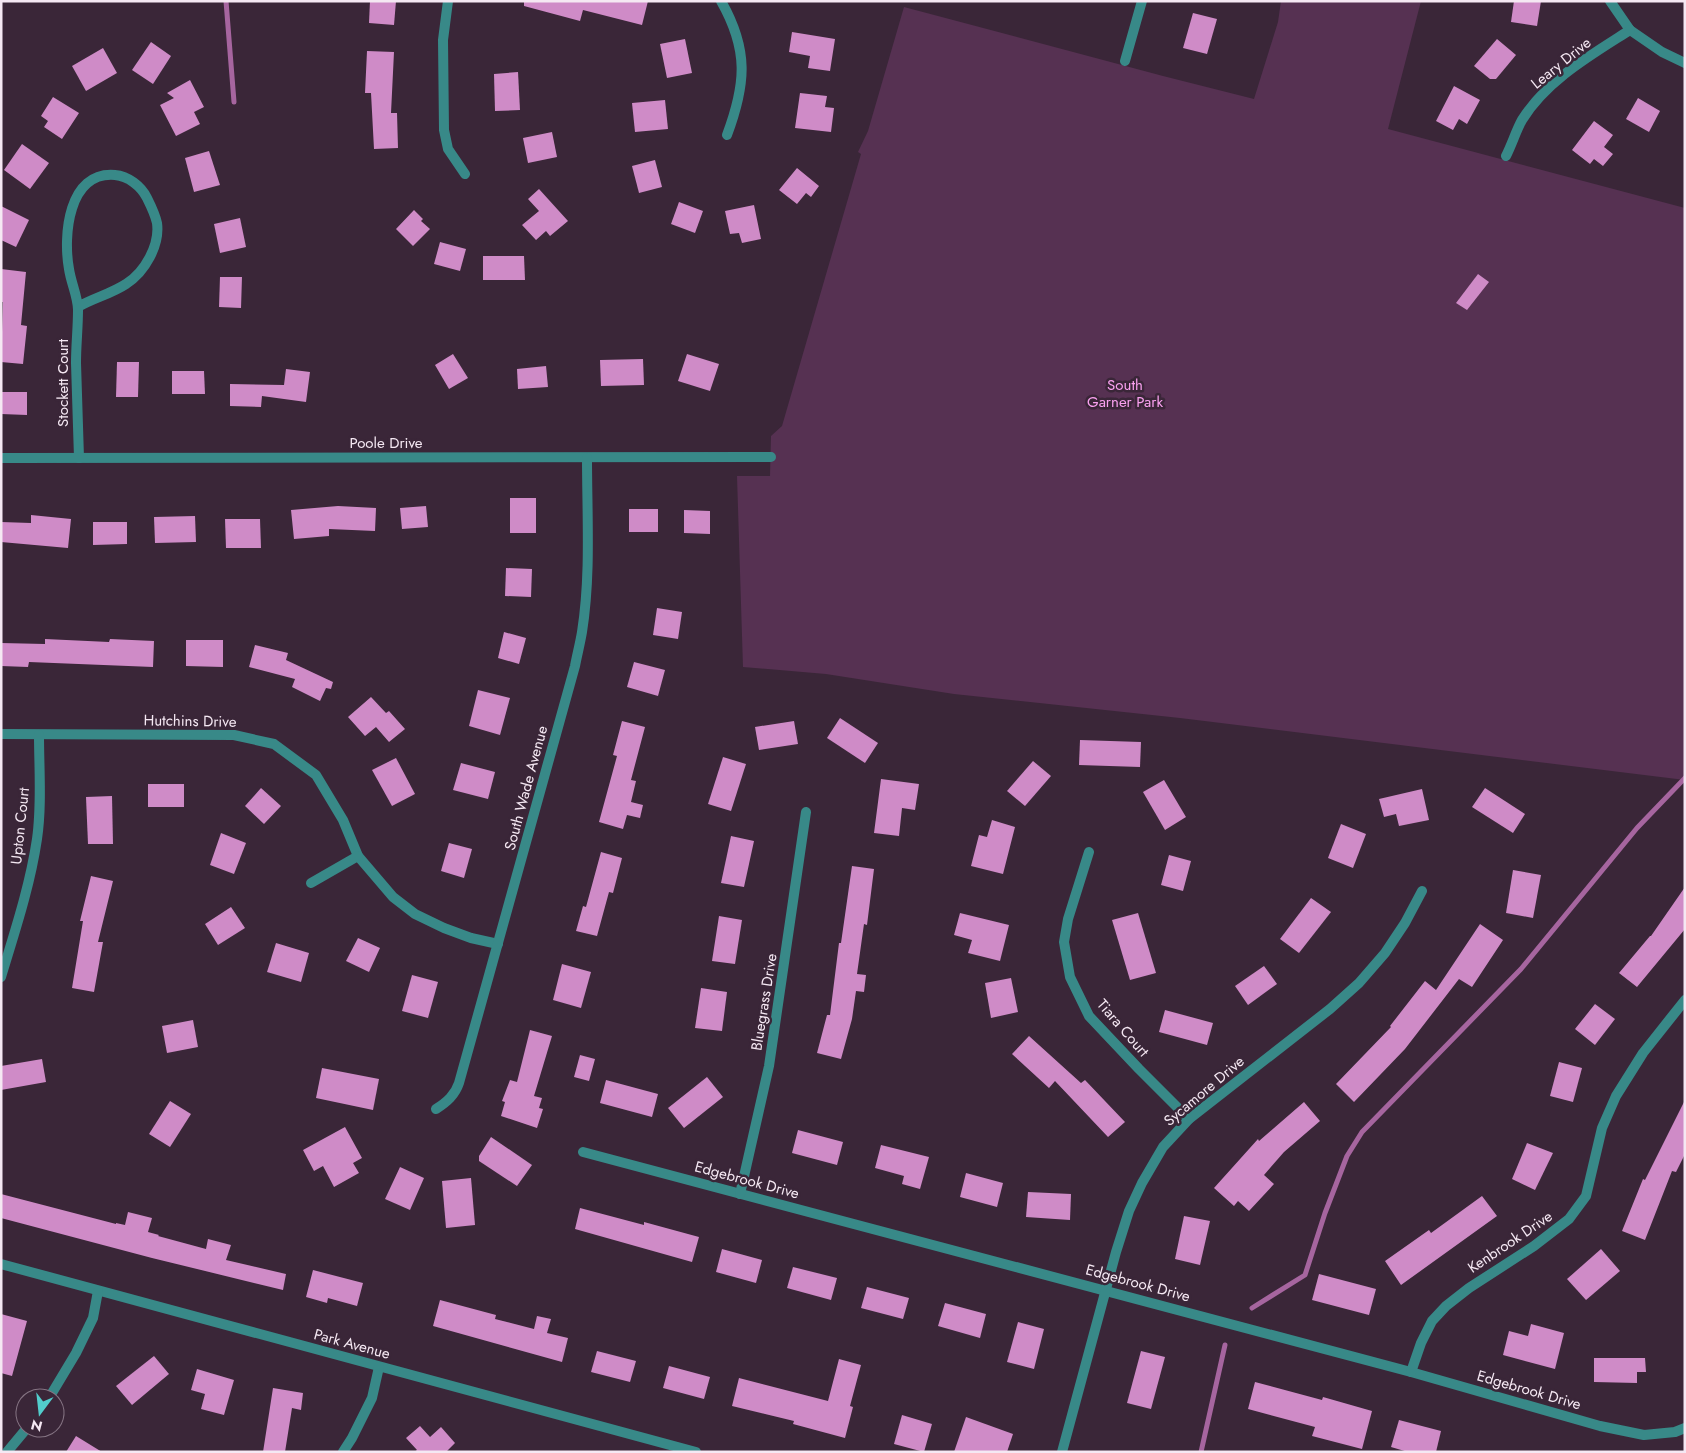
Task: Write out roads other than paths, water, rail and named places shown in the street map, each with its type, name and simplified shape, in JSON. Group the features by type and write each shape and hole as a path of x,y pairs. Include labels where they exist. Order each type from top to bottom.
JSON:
{"street":[{"path":"448,1 443,40 444,130 448,149 465,174"},
{"path":"721,1 732,21 740,45 743,71 735,115 728,135"},
{"path":"1125,61 1142,1"},
{"path":"1610,1 1630,30 1662,52 1685,63"},
{"name":"Leary Drive","path":"1506,156 1522,121 1544,92 1586,58 1630,30"},
{"name":"Stockett Court","path":"78,307 92,298 127,284 140,272 152,252 156,239 157,223 145,193 126,178 115,175 101,176 90,180 76,195 72,207 67,251 68,268 78,307 76,363 79,458"},
{"name":"Poole Drive","path":"1,458 771,457"},
{"name":"South Wade Avenue","path":"436,1109 445,1103 456,1091 572,676 582,633 588,541 587,458"},
{"name":"Hutchins Drive","path":"1,734 234,736 274,744 316,775 343,820 358,856 393,897 415,914 462,934 498,944"},
{"name":"Upton Court","path":"1,976 28,884 37,838 39,735"},
{"name":"Bluegrass Drive","path":"740,1194 769,1066 806,812"},
{"name":"Tiara Court","path":"1089,852 1068,919 1064,942 1070,977 1089,1016 1139,1070 1189,1119"},
{"path":"311,883 358,856"},
{"name":"Sycamore Drive","path":"1062,1452 1129,1211 1142,1182 1163,1147 1189,1119 1330,1009 1359,983 1385,953 1405,923 1422,891"},
{"name":"Kenbrook Drive","path":"1411,1372 1421,1343 1432,1321 1446,1306 1469,1288 1534,1246 1569,1219 1586,1196 1602,1128 1616,1096 1643,1053 1685,1000"},
{"name":"Edgebrook Drive","path":"584,1152 1411,1372 1600,1426 1644,1435 1675,1432 1685,1428"},
{"name":"Park Avenue","path":"1,1264 696,1452"},
{"path":"55,1388 76,1353 93,1318 98,1291"},
{"path":"343,1452 372,1398 379,1367"},
{"path":"7,1452 19,1438"}],"waterway":[{"path":"226,1 234,102"},
{"path":"1252,1308 1305,1275 1325,1213 1347,1156 1362,1132 1521,969 1637,828 1685,778"},
{"path":"1201,1452 1225,1345"}],"park label":[{"name":"South Garner Park","path":"1125,394"}]}
